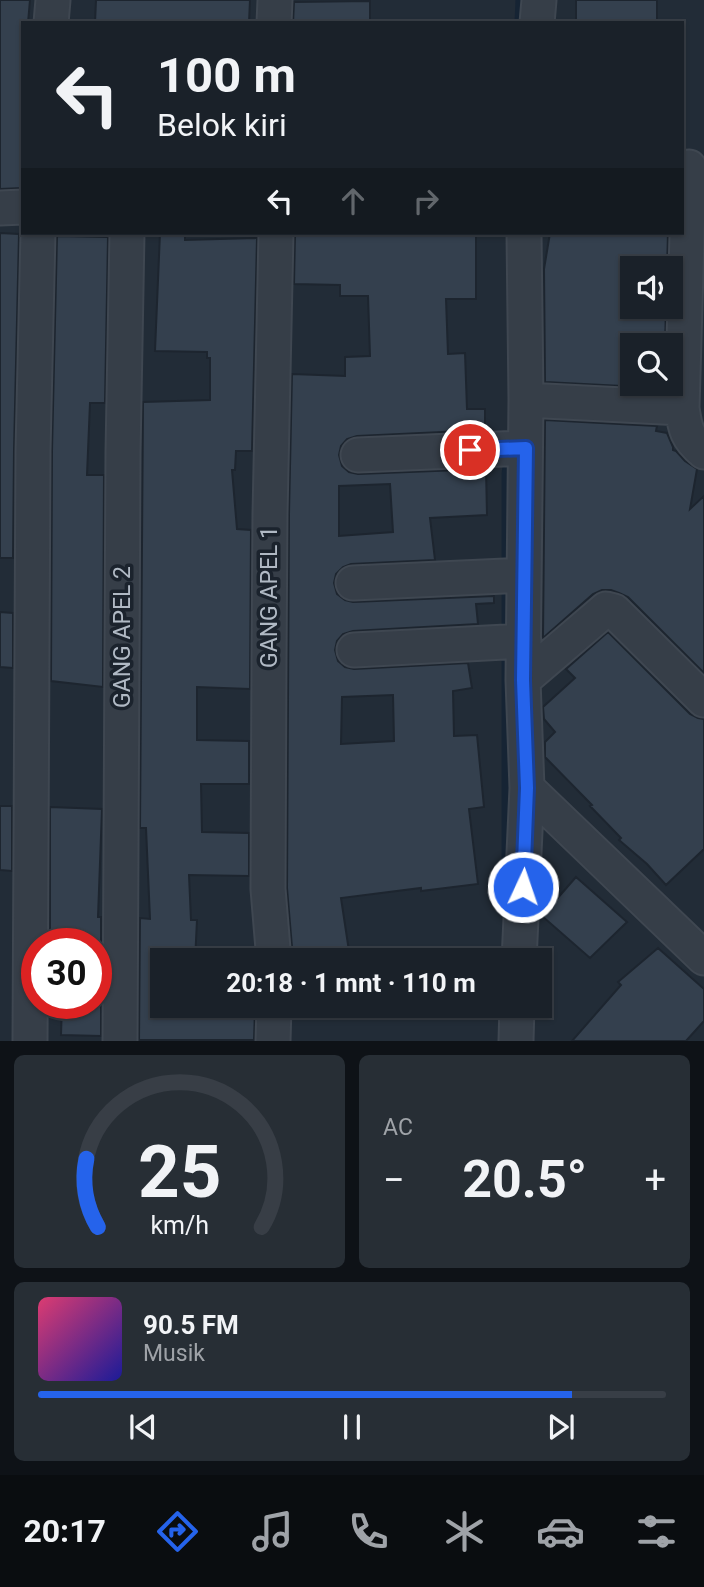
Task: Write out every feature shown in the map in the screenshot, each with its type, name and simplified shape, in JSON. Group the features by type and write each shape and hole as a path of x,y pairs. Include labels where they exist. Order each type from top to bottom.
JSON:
{"street":[{"path":"51,21 53,0"},
{"path":"274,21 275,0"},
{"path":"537,21 539,0"},
{"path":"692,167 681,408 685,429 704,452"},
{"path":"0,208 21,207"},
{"path":"30,1041 33,451 38,235"},
{"name":"GANG APEL 2","path":"120,1041 127,235"},
{"name":"GANG APEL 1","path":"273,948 268,889 269,632 276,235"},
{"path":"520,948 527,788 523,680 526,448 524,235"},
{"path":"526,401 681,408"},
{"path":"358,454 526,448"},
{"path":"353,583 524,575"},
{"path":"523,680 606,609 614,611 704,700"},
{"path":"354,650 524,641"},
{"path":"527,788 704,958"},
{"path":"273,1041 274,1018"},
{"path":"516,1041 517,1018"}],"building":[{"path":"0,0 30,0 28,21 21,21 21,188 0,189"},
{"path":"96,0 250,0 249,21 95,21"},
{"path":"576,0 657,0 657,21 576,21"},
{"path":"370,1 370,21 293,21 294,2"},
{"path":"0,233 19,234 13,558 0,558"},
{"path":"160,235 185,235 185,240 257,238 252,451 236,451 235,470 232,470 237,529 251,530 250,689 197,687 197,740 249,741 249,784 201,784 202,832 249,833 249,876 189,875 191,920 197,920 196,948 150,948 150,1018 255,1018 254,1040 139,1040 140,918 150,919 146,828 140,828 143,402 210,400 210,358 207,358 207,352 155,351"},
{"path":"295,235 476,235 476,299 446,299 448,354 465,353 467,409 485,409 485,430 357,436 347,439 341,446 339,455 342,466 349,472 358,474 486,469 487,515 430,518 435,560 351,564 336,574 334,583 337,594 353,602 494,596 494,603 476,604 478,624 353,631 343,634 337,641 335,650 338,661 345,667 354,669 468,663 472,688 453,691 454,736 477,735 484,807 469,809 478,884 341,898 349,948 292,948 287,888 292,374 345,376 345,357 370,356 368,296 340,296 340,285 294,284","holes":["390,484 393,532 339,536 339,486","393,695 394,741 341,744 342,697"]},
{"path":"550,235 668,235 667,256 620,256 620,319 666,319 665,333 620,333 620,386 545,382 544,269"},
{"path":"57,236 108,237 105,403 90,403 87,475 104,475 103,687 51,681 52,451"},
{"path":"545,420 657,426 656,431 667,433 673,450 697,469 690,509 704,496 704,673 628,597 611,590 593,594 543,638"},
{"path":"0,612 13,613 13,668 0,667"},
{"path":"608,632 690,714 704,719 704,849 666,885 619,840 621,838 590,806 592,805 545,757 545,742 555,732 544,719 543,707 575,678 566,669"},
{"path":"0,806 12,806 12,871 0,870"},
{"path":"50,807 102,809 98,917 101,917 101,928 50,928"},
{"path":"576,877 627,922 590,958 542,916"},
{"path":"658,948 704,989 704,1021 686,1041 572,1041 621,985 618,982"},
{"path":"62,1019 101,1019 101,1036 61,1035"}],"waterway":[{"path":"519,21 520,0"},
{"path":"506,900 508,455"}],"route":[{"path":"470,450 526,448 523,680 527,788 523,887"}]}
